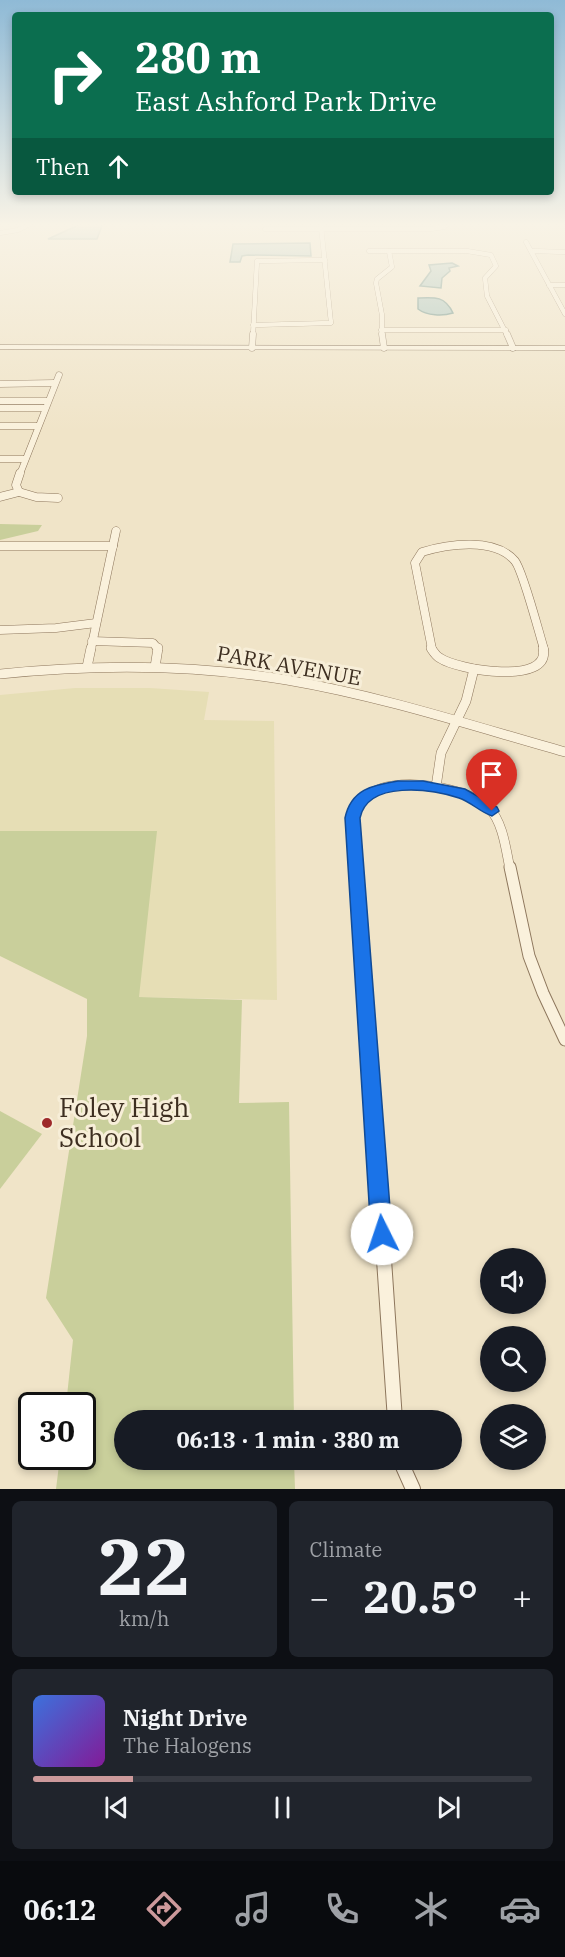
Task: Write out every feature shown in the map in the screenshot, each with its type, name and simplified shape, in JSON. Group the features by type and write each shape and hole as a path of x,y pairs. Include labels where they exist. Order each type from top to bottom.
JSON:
{"street":[{"path":"252,348 255,292"},
{"path":"253,325 330,324 328,292"},
{"path":"378,292 384,348"},
{"path":"486,292 513,348"},
{"path":"553,292 565,314"},
{"path":"381,330 506,330"},
{"path":"0,347 565,348"},
{"path":"19,492 16,484 59,375"},
{"path":"0,384 54,383"},
{"path":"0,401 46,404"},
{"path":"0,408 46,404"},
{"path":"0,426 37,426"},
{"path":"0,459 25,459"},
{"path":"0,497 19,492 36,497 58,498"},
{"path":"87,667 116,531"},
{"path":"0,546 113,546"},
{"path":"441,546 482,546 506,550 517,563 544,657 539,669 514,672 474,669 442,660 429,645 415,563 419,550 441,546"},
{"path":"0,630 56,628 96,623"},
{"path":"92,642 153,643 158,648 155,667"},
{"name":"PARK AVENUE","path":"0,674 87,667 155,667 241,673 362,696 565,752"},
{"path":"436,787 441,753 466,701 474,669"},
{"path":"394,1410 353,818 355,807 360,800 373,790 398,786 436,787 465,794 480,801 492,811 498,820 524,941 535,974 565,1040"},
{"path":"404,1470 413,1489"}],"shaded area":[{"path":"75,688 150,688 209,692 204,720 274,721 277,1000 138,997 0,832 0,695"}],"green space":[{"path":"0,524 42,525 38,531 0,540"},
{"path":"0,831 157,831 139,997 242,1000 239,1103 289,1102 294,1410 114,1410 114,1470 294,1470 295,1489 56,1489 58,1470 96,1470 96,1392 67,1392 73,1340 46,1298 87,1036 87,999 0,956"},
{"path":"0,1111 42,1134 0,1189"}],"water":[{"path":"418,298 439,299 447,303 453,313 435,315 426,313 418,309"}],"place":[{"name":"Foley High School","path":"47,1123"}],"route":[{"path":"382,1234 353,818 355,807 365,795 373,790 398,786 423,786 465,794 480,801 492,811"}]}
